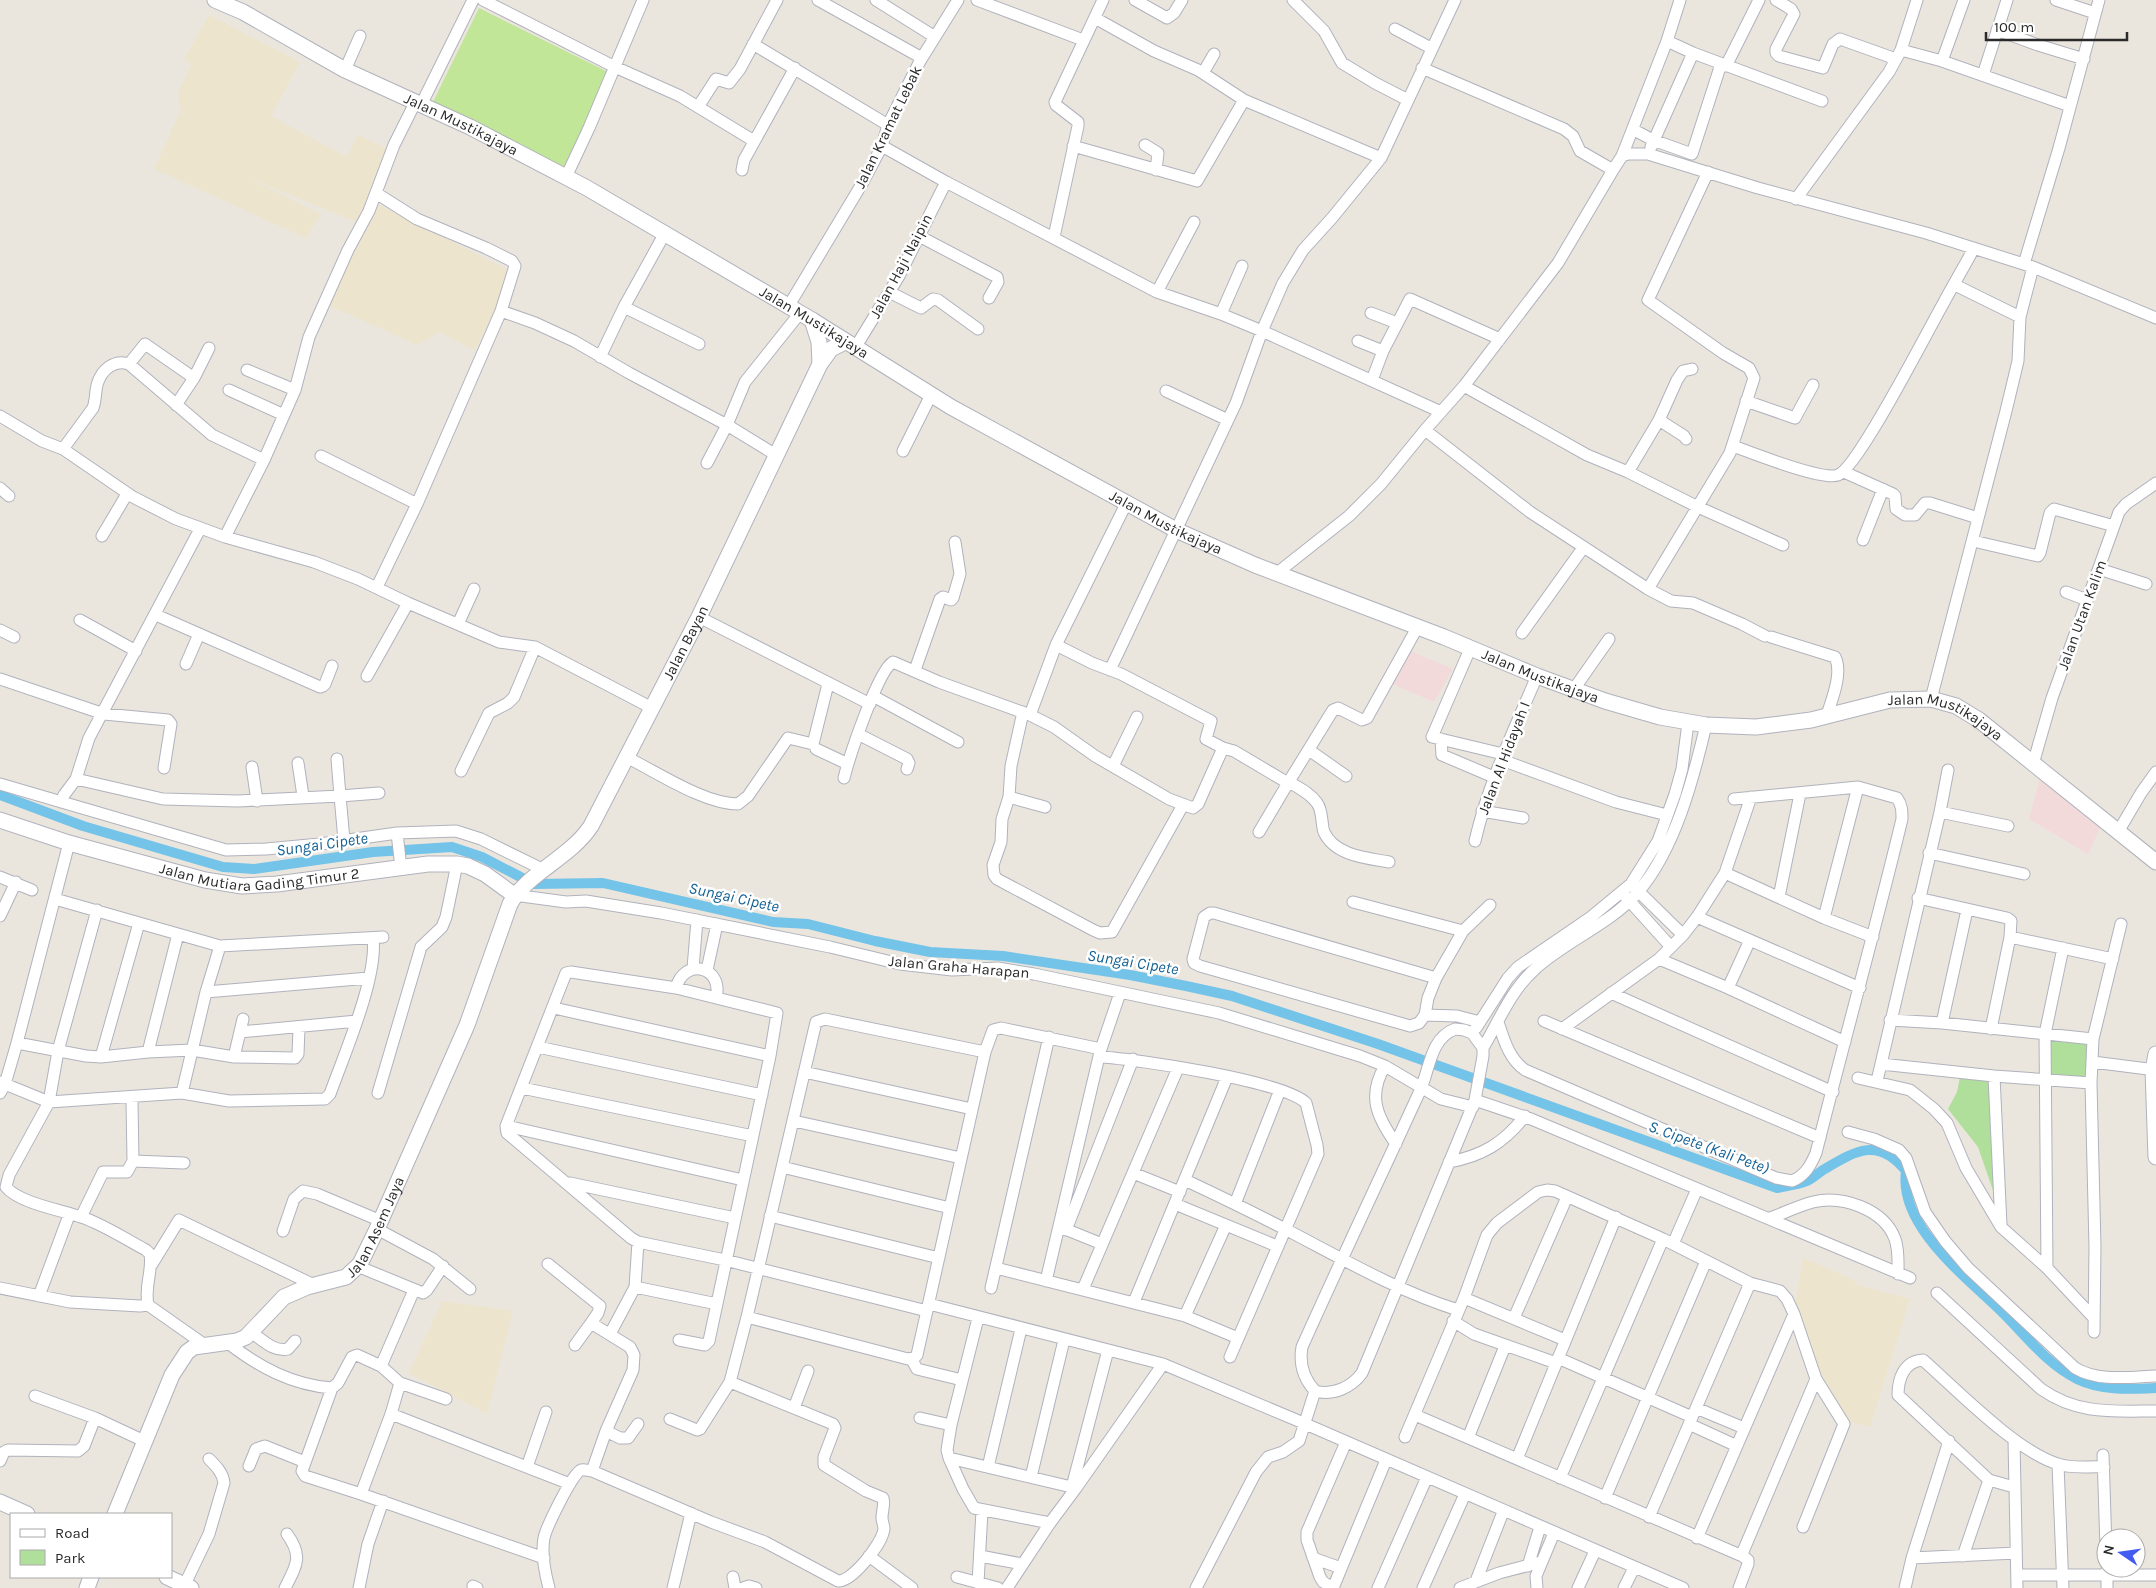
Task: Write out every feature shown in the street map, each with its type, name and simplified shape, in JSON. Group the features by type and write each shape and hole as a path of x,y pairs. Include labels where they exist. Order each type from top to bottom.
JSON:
{"main road":[{"name":"Jalan Mustikajaya","path":"215,0 243,12 345,70 470,127 566,177 800,313 931,395 1176,530 1277,573 1536,676 1636,711 1688,723 1756,727 1796,722 1890,700 1931,699 1956,706 1968,713 2156,862"},
{"path":"800,313 819,342 820,364"},
{"name":"Jalan Bayan","path":"520,891 584,836 698,617 820,364 831,349 850,345"},
{"name":"Jalan Mutiara Gading Timur 2","path":"0,820 69,843 205,880 242,886 277,884 401,864 457,864 468,866 520,891"},
{"name":"Jalan Asem Jaya","path":"115,1513 172,1375 187,1352 194,1347 237,1341 252,1333 284,1297 314,1285 346,1277 358,1266 379,1225 467,1025 499,931 520,891"},
{"path":"2156,1054 2154,1070 2156,1157"},
{"path":"0,1502 25,1513"},
{"path":"169,1578 188,1586"}],"street":[{"path":"225,537 264,460 295,390 309,337 376,193 394,145 473,0"},
{"path":"483,0 615,67 680,96 754,141"},
{"path":"566,177 643,0"},
{"path":"698,107 716,79 730,82 740,69 777,0"},
{"path":"818,0 922,58"},
{"path":"876,0 935,37"},
{"name":"Jalan Kramat Lebak","path":"707,463 727,425 745,382 800,313 882,146 888,125 922,58 958,0"},
{"path":"977,0 1082,40"},
{"path":"1054,237 1078,122 1054,102 1082,40 1103,0"},
{"path":"1135,0 1167,18 1174,14 1182,0"},
{"path":"1293,0 1324,31 1346,66 1408,100"},
{"path":"1110,670 1228,420 1262,331 1292,267 1381,158 1455,0"},
{"path":"1277,573 1348,516 1381,484 1464,386 1558,263 1622,156 1634,130 1667,42 1680,0"},
{"path":"1634,130 1653,140 1692,154 1724,65 1759,0"},
{"path":"1776,0 1791,9 1794,14 1776,49 1776,53 1779,56 1823,68 1834,42 1840,39 1898,54 1942,61 2070,106"},
{"path":"1796,199 1889,72 1898,54 1918,0"},
{"path":"1942,61 1964,0"},
{"path":"1983,75 2007,0"},
{"path":"2056,0 2095,13"},
{"path":"1931,699 1995,459 2018,361 2020,317 2029,265 2099,0"},
{"path":"1094,18 1154,51 1179,60 1203,73 1244,100 1381,158"},
{"path":"1395,29 1431,48"},
{"path":"1997,30 2084,59"},
{"path":"345,70 360,36"},
{"path":"1667,42 1822,101"},
{"path":"753,44 888,125"},
{"path":"1648,154 1693,53"},
{"path":"1203,73 1214,54"},
{"path":"742,170 744,160 795,68"},
{"path":"1422,68 1564,129 1574,136 1580,151 1613,170"},
{"path":"1073,146 1197,181 1244,100"},
{"path":"1145,145 1158,153 1156,170"},
{"path":"882,146 946,182 1157,292 1221,314 1262,331 1441,412"},
{"path":"1622,156 1633,153 1648,154 1796,199 1974,248 2029,265 2156,318"},
{"path":"1648,590 1733,446 1754,378 1752,371 1648,300 1708,172"},
{"name":"Jalan Haji Naipin","path":"850,345 889,292 946,182"},
{"path":"376,193 417,219 512,261 515,266 500,310 417,504 377,587"},
{"path":"1157,292 1194,222"},
{"path":"600,357 624,307 665,233"},
{"path":"919,236 997,277 998,282 989,298"},
{"path":"1733,446 1820,475 1836,476 1844,472 1860,451 1916,354 1943,302 1955,285 1974,248"},
{"path":"1221,314 1242,266"},
{"path":"1955,285 2020,317"},
{"path":"889,292 921,308 933,299 938,300 978,329"},
{"path":"1372,380 1383,351 1411,299 1500,339"},
{"path":"624,307 700,344"},
{"path":"500,310 553,331 727,425 776,455"},
{"path":"1370,313 1397,323"},
{"path":"1358,341 1383,351"},
{"path":"129,364 146,344 194,378"},
{"path":"176,405 194,378 209,348"},
{"path":"63,449 94,408 97,383 105,370 117,363 129,364 212,435 264,460"},
{"path":"1628,472 1659,420 1677,380 1683,371 1692,369"},
{"path":"247,370 295,390"},
{"path":"1746,401 1795,418 1814,385"},
{"path":"1464,386 1587,456 1628,472 1698,507 1783,545"},
{"path":"229,390 284,415"},
{"path":"1166,391 1228,420"},
{"path":"903,451 931,395"},
{"path":"1,418 42,441 63,449 126,494 176,519 225,537 314,562 377,587 408,603 499,642 535,648 652,708"},
{"path":"1659,420 1686,439"},
{"path":"1425,430 1530,512 1648,590 1670,601 1693,603 1768,637 1835,657 1838,666 1835,687 1827,715"},
{"path":"321,456 417,504"},
{"path":"1844,472 1883,488 1895,496 1896,509 1905,516 1915,515 1925,503 1930,503 1978,518"},
{"name":"Jalan Utan Kalim","path":"2033,764 2052,698 2122,507 2156,483"},
{"path":"1862,540 1883,488"},
{"path":"102,536 126,494"},
{"path":"1126,504 1056,646 1027,714 1011,766 1009,797 1002,819 1001,842 993,865 994,875 1100,933 1112,932 1116,928 1183,805"},
{"path":"1973,541 2038,556 2050,513 2054,510 2114,526"},
{"path":"61,802 64,794 76,780 89,738 104,714 200,529"},
{"path":"914,670 940,599 943,597 951,600 953,598 960,574 955,542"},
{"path":"1522,633 1584,548"},
{"path":"2099,569 2146,584"},
{"path":"458,624 474,589"},
{"path":"2066,592 2087,600"},
{"path":"367,676 408,603"},
{"path":"156,616 320,686 324,686 332,666"},
{"path":"698,617 828,684 872,700 958,742"},
{"path":"80,620 136,651"},
{"path":"1259,832 1334,709 1338,708 1362,720 1367,718 1417,628"},
{"path":"0,630 14,637"},
{"path":"186,664 199,634"},
{"path":"1574,689 1609,639"},
{"path":"1056,646 1110,670 1211,720 1206,739 1223,748 1234,751 1311,796 1318,804 1324,832 1338,848 1356,856 1389,862"},
{"path":"461,771 489,713 508,703 514,697 535,648"},
{"path":"1470,649 1432,734 1434,738 1503,757 1616,802 1667,815"},
{"path":"844,778 858,734 890,663 897,663 939,682 1027,714 1054,727 1113,766 1183,805 1193,808 1198,804 1223,748"},
{"name":"Jalan Al Hidayah I","path":"1476,841 1482,811 1536,676"},
{"path":"0,680 104,714 170,722 164,768"},
{"path":"626,757 698,794 721,803 738,804 748,796 788,738 813,744 828,684"},
{"path":"1113,766 1137,717"},
{"path":"1630,892 1658,841 1667,815 1682,769 1688,723"},
{"path":"1483,1048 1481,1042 1472,1033 1455,1029 1439,1039 1435,1047 1424,1083 1341,1259 1302,1347 1300,1356 1303,1373 1315,1392 1322,1394 1341,1390 1357,1380 1398,1287 1475,1099 1483,1048 1516,989 1536,968 1546,953 1652,874 1672,834 1706,725"},
{"path":"858,734 907,759 906,769"},
{"path":"1441,740 1442,754 1496,778"},
{"path":"1686,745 1700,749"},
{"path":"816,749 848,764"},
{"path":"1309,750 1346,776"},
{"path":"337,759 344,840"},
{"path":"298,763 304,796"},
{"path":"252,767 257,800"},
{"path":"1877,1081 1918,898 1940,812 1948,770"},
{"path":"2118,832 2140,793 2156,772"},
{"path":"76,780 163,799 257,800 379,793"},
{"path":"0,784 226,850 344,840 398,838 448,831 470,834 542,872"},
{"path":"1824,918 1858,787"},
{"path":"1498,1022 1516,1063 1525,1070 1776,1178 1792,1181 1803,1174 1813,1162 1833,1092 1902,819 1901,803 1897,798 1858,787 1734,799"},
{"path":"1779,897 1800,794"},
{"path":"1009,797 1045,807"},
{"path":"1562,1029 1659,959 1683,935 1725,873 1752,797"},
{"path":"1482,811 1523,818"},
{"path":"1940,812 2008,826"},
{"path":"398,838 401,864"},
{"path":"55,899 220,946 378,937 373,950 369,978 357,1021 328,1097 229,1101 182,1093 49,1102 2,1086 17,1043 69,843"},
{"path":"1929,853 2024,874"},
{"path":"378,1093 421,947 436,935 446,917 457,864"},
{"path":"1725,873 1824,918 1873,937"},
{"path":"0,877 32,890"},
{"path":"0,916 16,882"},
{"name":"Jalan Graha Harapan","path":"520,891 566,902 597,902 697,920 830,947 886,962 952,970 1006,969 1218,1013 1360,1056 1424,1083"},
{"path":"1630,892 1683,935"},
{"path":"1630,892 1671,947"},
{"path":"1918,898 2010,920 2012,926 2010,937 1990,1029"},
{"path":"1352,902 1464,931"},
{"path":"1436,978 1220,914 1210,913 1204,917 1193,959 1194,963 1200,966 1410,1026 1419,1023 1425,1015 1428,998 1436,978 1464,931 1490,905"},
{"path":"97,910 58,1051 49,1102 8,1175 6,1187 10,1192 24,1198 81,1217 146,1250 150,1254 152,1264"},
{"path":"1942,1023 1967,910"},
{"path":"1697,917 1860,988"},
{"path":"693,968 697,920"},
{"path":"101,1057 139,923"},
{"path":"706,970 717,924"},
{"path":"2094,1332 2095,1247 2091,1083 2092,1039 2121,924"},
{"path":"148,1052 178,934"},
{"path":"2010,937 2113,959"},
{"path":"1728,988 1750,940"},
{"path":"182,1093 206,992 220,946"},
{"path":"2047,1268 2045,1034 2063,948"},
{"path":"1472,1033 1508,978 1528,958 1546,953"},
{"path":"1528,958 1536,968"},
{"path":"1659,959 1728,988 1845,1042"},
{"path":"676,988 682,975 693,968 706,970 713,975 717,982 716,998"},
{"path":"679,1340 707,1344 717,1304 726,1260 734,1218 742,1180 762,1096 777,1013 676,988 571,972 566,973 554,1008 506,1126 507,1133 638,1242 726,1260 978,1318 1163,1364 1675,1586"},
{"path":"206,992 369,978"},
{"path":"1046,1281 1062,1228 1101,1053 1120,993"},
{"path":"1611,993 1833,1092"},
{"path":"554,1008 770,1056"},
{"path":"1425,1015 1457,1016 1480,1022"},
{"path":"234,1057 243,1019"},
{"path":"670,1419 697,1430 700,1429 730,1382 759,1269 816,1022 821,1019 985,1052"},
{"path":"1890,1020 1942,1023 2092,1039"},
{"path":"240,1032 299,1028 357,1021"},
{"path":"1544,1022 1820,1138"},
{"path":"17,1043 101,1057 192,1050 234,1057 295,1058 298,1054 299,1028"},
{"path":"912,1360 917,1355 985,1052 993,1030 996,1028 1048,1037 1101,1053 1227,1077 1280,1090 1306,1103 1318,1150 1316,1158 1230,1357"},
{"path":"991,1288 1048,1037"},
{"path":"538,1047 762,1096"},
{"path":"1062,1228 1133,1059"},
{"path":"2092,1062 2154,1070"},
{"path":"1881,1064 2044,1081 2091,1083"},
{"path":"1385,1066 1375,1089 1376,1102 1384,1127 1396,1144"},
{"path":"1083,1289 1178,1068"},
{"path":"804,1072 972,1109"},
{"path":"1994,1076 2001,1227"},
{"path":"1134,1302 1227,1077"},
{"path":"1858,1078 1910,1090 1947,1123 1966,1168 2001,1227 2047,1268 2094,1318"},
{"path":"1424,1083 1441,1099 1475,1099 1525,1116 1910,1278"},
{"path":"522,1088 753,1136"},
{"path":"1235,1204 1280,1090"},
{"path":"81,1217 102,1172 127,1172 133,1161 132,1101"},
{"path":"1449,1162 1468,1159 1500,1143 1525,1116"},
{"path":"794,1121 961,1158"},
{"path":"506,1126 742,1180"},
{"path":"1848,1132 1874,1139 1899,1150 1906,1158 1925,1212 1945,1241 1968,1268 2075,1368 2089,1375 2104,1377 2156,1376"},
{"path":"133,1161 184,1163"},
{"path":"782,1167 950,1208"},
{"path":"1133,1173 1180,1192"},
{"path":"1185,1180 1285,1228 1341,1259 1455,1316 1465,1330 1505,1346 1557,1360 1692,1416 1744,1428"},
{"path":"567,1182 734,1218"},
{"path":"1560,1478 1603,1378 1668,1242 1697,1189"},
{"path":"283,1231 294,1199 303,1191 317,1194 379,1225 443,1266 470,1289"},
{"path":"1405,1437 1464,1298 1488,1235 1497,1222 1538,1192 1556,1191 1566,1197 1616,1217 1750,1282 1780,1291 1787,1299 1816,1379 1844,1424 1803,1527"},
{"path":"1514,1318 1566,1197"},
{"path":"1770,1218 1798,1207 1827,1200 1840,1200 1863,1208 1885,1222 1896,1240 1898,1274"},
{"path":"1175,1204 1277,1246"},
{"path":"770,1216 939,1258"},
{"path":"1516,1459 1616,1217"},
{"path":"39,1296 68,1218"},
{"path":"148,1305 146,1292 152,1264 179,1220 314,1285"},
{"path":"1185,1316 1226,1225"},
{"path":"1062,1228 1102,1244"},
{"path":"610,1334 635,1286 638,1242"},
{"path":"1605,1498 1706,1261"},
{"path":"548,1264 600,1306 598,1313 575,1345"},
{"path":"358,1266 422,1293 428,1290 443,1266"},
{"path":"996,1268 1185,1316 1238,1338"},
{"path":"1649,1517 1750,1282"},
{"path":"635,1286 717,1304"},
{"path":"0,1288 70,1302 148,1305 205,1345"},
{"path":"381,1366 414,1290"},
{"path":"1937,1293 2041,1389 2056,1400 2083,1409 2156,1411"},
{"path":"1464,1298 1565,1340"},
{"path":"1698,1538 1794,1314"},
{"path":"747,1317 912,1360 916,1368 962,1380"},
{"path":"978,1318 950,1426 949,1458 972,1506 982,1511 1050,1523"},
{"path":"591,1323 630,1347 634,1355 634,1362 625,1390 606,1431 592,1472"},
{"path":"988,1467 1022,1329"},
{"path":"252,1333 274,1348 282,1350 288,1349 295,1340"},
{"path":"1031,1477 1064,1340"},
{"path":"228,1342 252,1362 272,1372 296,1381 332,1388"},
{"path":"1468,1438 1505,1346"},
{"path":"1074,1487 1108,1350"},
{"path":"446,1398 400,1383 381,1366 364,1357 357,1355 352,1357 338,1383 332,1388 302,1471 305,1476 383,1501 544,1558"},
{"path":"2014,1487 1989,1480 1898,1395 1898,1384 1901,1374 1910,1364 1917,1360 1923,1360 2014,1440 2058,1465 2103,1461 2105,1528"},
{"path":"1007,1588 1074,1487 1163,1364"},
{"path":"794,1408 808,1371"},
{"path":"1742,1555 1816,1379"},
{"path":"549,1588 544,1558 544,1537 570,1484 578,1471 582,1469 765,1542 838,1582 849,1579 877,1545 884,1528 882,1518 883,1498 866,1491 826,1467 823,1462 834,1431 834,1425 730,1382"},
{"path":"362,1494 391,1414 400,1383"},
{"path":"1196,1588 1256,1472 1268,1457 1283,1452 1299,1441 1315,1392"},
{"path":"35,1396 95,1418 144,1441"},
{"path":"527,1467 546,1412"},
{"path":"391,1414 570,1484"},
{"path":"1415,1415 1698,1538 1742,1555 1748,1560 1748,1564 1739,1588"},
{"path":"1692,1416 1737,1446"},
{"path":"0,1461 4,1452 8,1450 78,1451 84,1446 95,1418"},
{"path":"920,1418 950,1426"},
{"path":"606,1431 620,1438 628,1438 638,1424"},
{"path":"2014,1440 2017,1588"},
{"path":"1905,1588 1912,1558 1949,1441"},
{"path":"1346,1442 1307,1532 1307,1540 1323,1582 1334,1588 1386,1460"},
{"path":"249,1466 256,1449 265,1446 306,1462"},
{"path":"949,1458 1074,1487"},
{"path":"188,1586 209,1534 224,1483 218,1468 209,1459"},
{"path":"2058,1465 2063,1588"},
{"path":"1378,1588 1426,1477"},
{"path":"1963,1556 1989,1480"},
{"path":"1437,1588 1424,1586 1465,1494"},
{"path":"358,1588 368,1544 383,1501"},
{"path":"978,1583 982,1511"},
{"path":"1476,1581 1503,1512"},
{"path":"673,1588 691,1514"},
{"path":"1528,1566 1540,1527"},
{"path":"1537,1588 1536,1576 1554,1533"},
{"path":"285,1588 297,1560 296,1547 287,1534"},
{"path":"1578,1588 1595,1551"},
{"path":"1912,1558 2016,1553"},
{"path":"869,1556 912,1588"},
{"path":"980,1556 1022,1564"},
{"path":"1313,1558 1341,1568"},
{"path":"1460,1588 1499,1573 1541,1562"},
{"path":"1624,1588 1634,1568"},
{"path":"2017,1575 2096,1573"},
{"path":"957,1577 998,1588"},
{"path":"743,1588 749,1586 756,1588"}],"shaded area":[{"path":"209,15 300,62 271,116 347,157 358,135 389,150 359,223 246,177 321,214 306,238 154,169 181,110 178,93 191,65 184,59"},
{"path":"377,204 512,272 475,351 440,332 417,345 328,305"},
{"path":"1410,651 1453,669 1434,702 1392,684"},
{"path":"2041,774 2102,824 2088,854 2029,819"},
{"path":"1803,1258 1854,1280 1857,1285 1910,1299 1870,1427 1849,1421 1814,1362 1795,1305"},
{"path":"442,1301 513,1311 487,1414 409,1373"}],"green space":[{"path":"479,8 610,73 562,171 431,106"},
{"path":"2050,1040 2088,1043 2085,1078 2050,1076"},
{"path":"1960,1077 1989,1081 1996,1199 1978,1147 1948,1109 1957,1092"}],"waterway":[{"name":"Sungai Cipete","path":"0,795 83,826 223,867 254,869 373,852 452,847 482,857 534,884 603,883 773,922 808,924 875,941 930,952 1003,956 1130,975 1232,996 1378,1044 1777,1188 1807,1181 1835,1163 1856,1153 1876,1150 1886,1153 1906,1171 1906,1192 1913,1212 1938,1250 2056,1366 2077,1379 2096,1386 2136,1389 2156,1388"}],"water label":[{"name":"S. Cipete (Kali Pete)","path":"1709,1147"}]}
